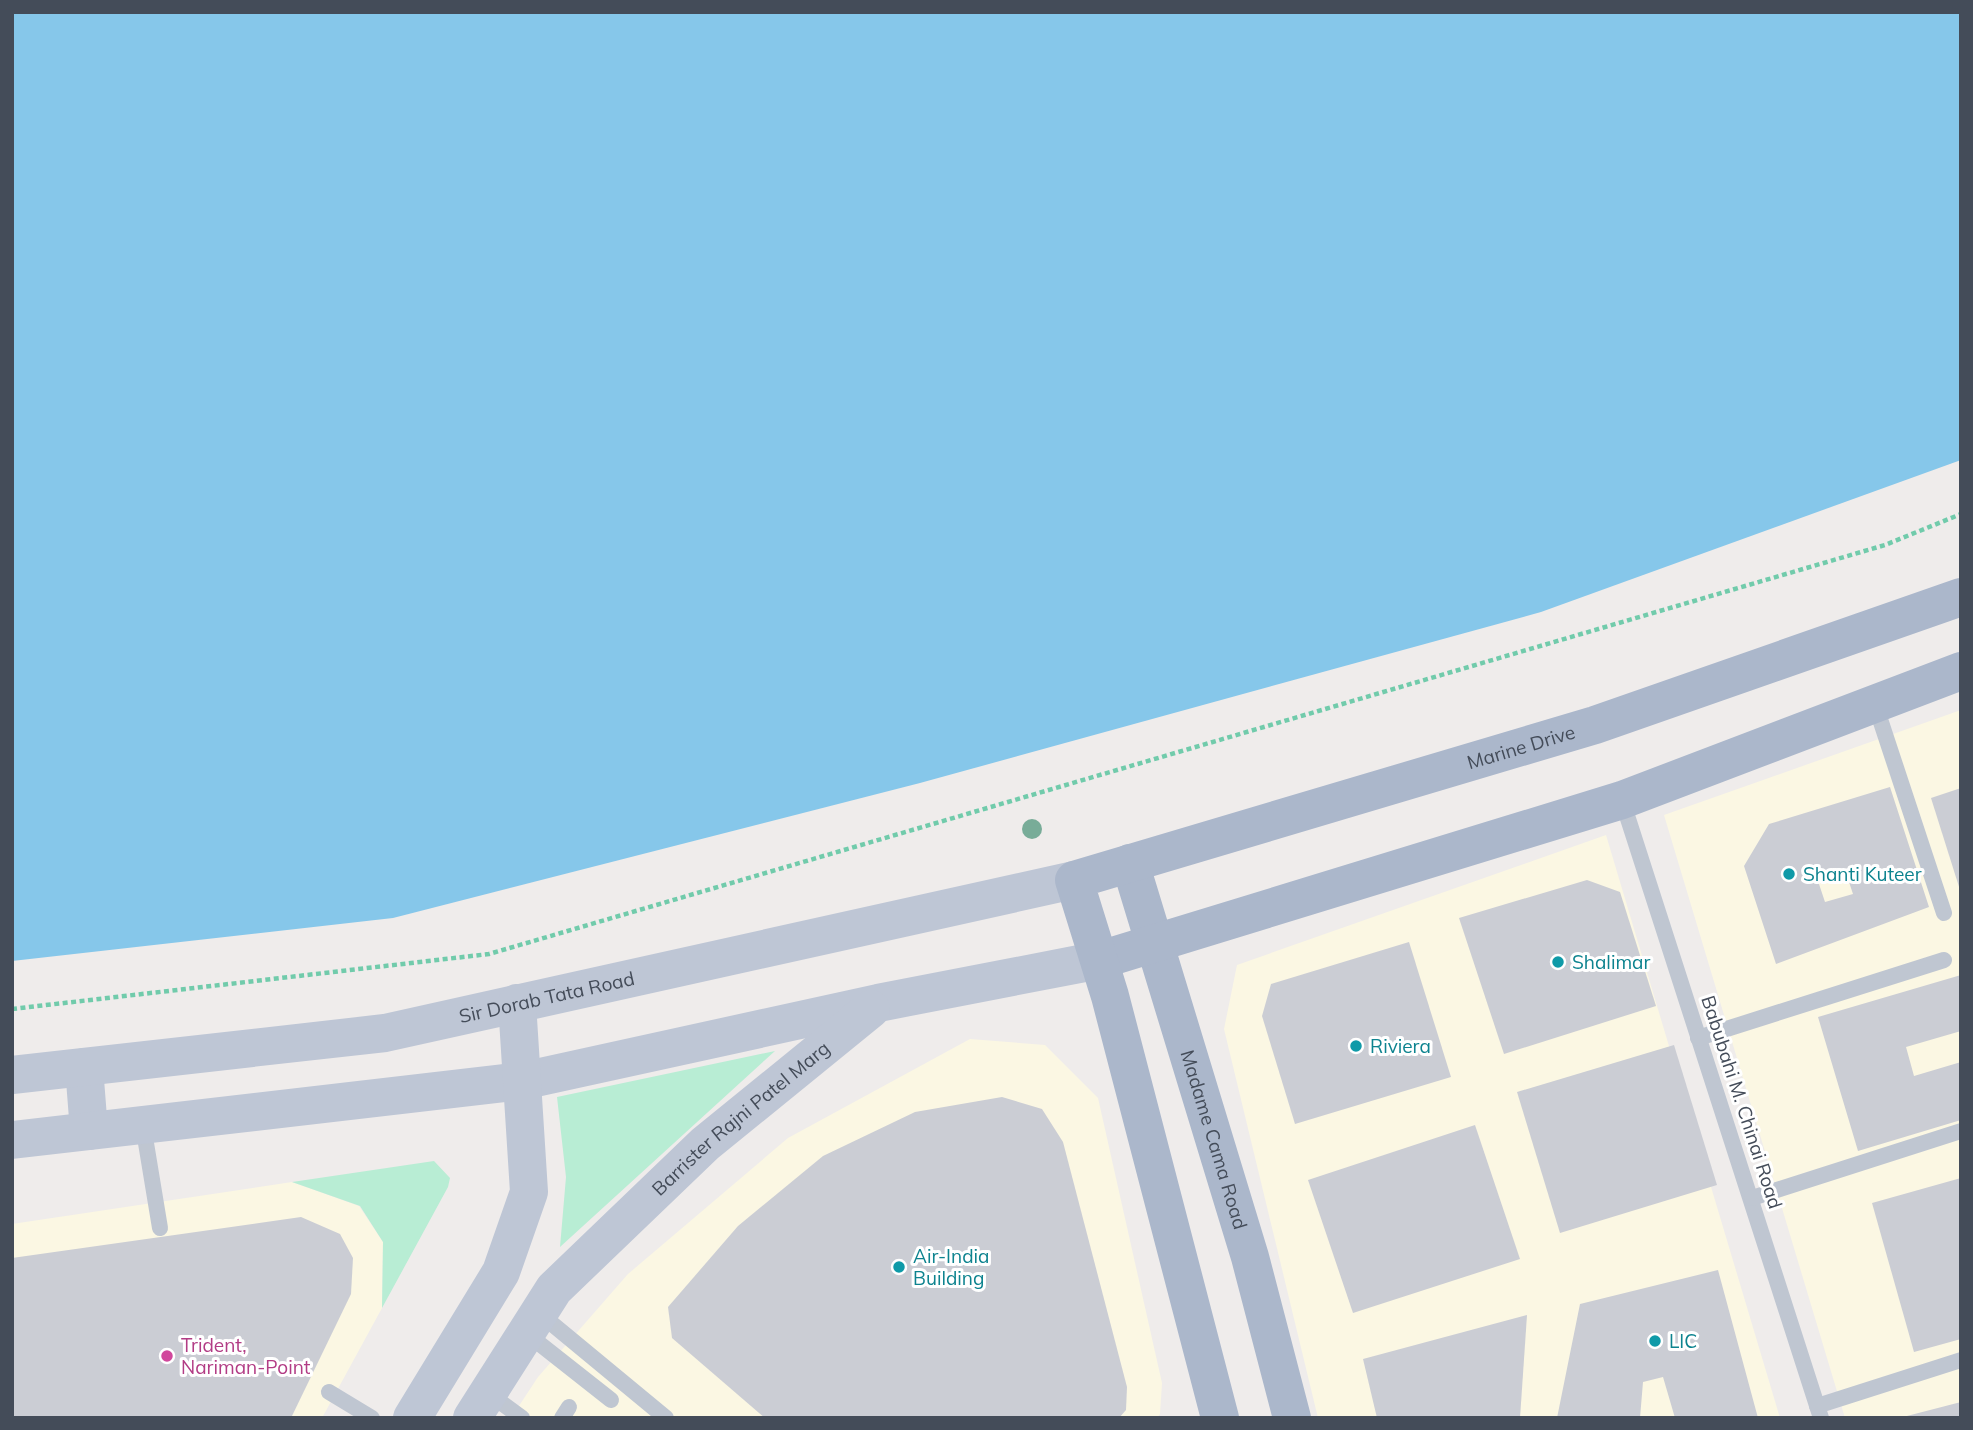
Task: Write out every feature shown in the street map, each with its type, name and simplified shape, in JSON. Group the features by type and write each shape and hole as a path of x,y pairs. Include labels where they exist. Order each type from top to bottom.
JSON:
{"main road":[{"name":"Marine Drive","path":"1074,880 1595,725 1909,618 1961,597"},
{"path":"1100,960 1622,800 1961,671"},
{"name":"Madame Cama Road","path":"1130,863 1250,1257 1292,1418"},
{"path":"1074,880 1100,960 1220,1418"}],"street":[{"name":"Sir Dorab Tata Road","path":"12,1075 385,1033 1074,880"},
{"name":"Barrister Rajni Patel Marg","path":"480,1405 554,1289 705,1144 878,1003 1100,960"},
{"path":"412,1418 501,1272 529,1192 517,1003"},
{"path":"12,1140 522,1081 878,1003"},
{"path":"84,1067 89,1131"}],"lane":[{"path":"1875,704 1944,913"},
{"name":"Babubahi M. Chinai Road","path":"1622,800 1819,1412"},
{"path":"1698,1038 1944,960"},
{"path":"143,1125 160,1228"},
{"path":"1752,1198 1961,1131"},
{"path":"533,1323 611,1400"},
{"path":"533,1323 666,1418"},
{"path":"1819,1412 1961,1360"},
{"path":"329,1392 372,1418"},
{"path":"480,1405 522,1418"}],"path":[{"path":"12,1009 489,954 1885,545 1961,514"}],"shaded area":[{"path":"1961,710 1961,1418 1845,1418 1664,815"},
{"path":"1606,835 1780,1418 1318,1418 1224,1029 1237,965"},
{"name":"Air-India Building","path":"970,1039 1045,1045 1098,1098 1162,1383 1160,1414 1157,1418 511,1418 538,1377 628,1274 788,1138"},
{"name":"Trident, Nariman-Point","path":"292,1182 359,1206 383,1242 382,1308 322,1418 12,1418 12,1224"}],"green space":[{"path":"775,1051 560,1247 566,1177 557,1097"},
{"path":"434,1161 450,1178 448,1187 382,1308 383,1242 360,1206 292,1182"}],"water":[{"path":"12,12 1961,12 1961,460 1541,612 920,783 393,918 12,961"}],"building":[{"name":"Shanti Kuteer","path":"1890,787 1929,907 1776,964 1744,866 1769,824","holes":["1845,870 1853,894 1825,902 1817,878"]},
{"path":"1961,788 1961,890 1960,890 1931,798"},
{"name":"Shalimar","path":"1587,880 1620,892 1656,1006 1504,1054 1459,918"},
{"name":"Riviera","path":"1409,942 1451,1077 1295,1124 1262,1016 1271,984"},
{"path":"1961,975 1961,1031 1906,1047 1914,1076 1961,1062 1961,1120 1858,1151 1818,1017"},
{"path":"1674,1045 1717,1185 1560,1233 1517,1092"},
{"name":"Air-India Building","path":"1002,1097 1042,1109 1063,1142 1127,1387 1126,1410 1119,1418 765,1418 672,1338 668,1307 738,1226 823,1156 915,1112"},
{"path":"1475,1125 1520,1259 1353,1313 1308,1180"},
{"path":"1961,1178 1961,1339 1914,1352 1872,1203"},
{"name":"Trident, Nariman-Point","path":"301,1217 340,1234 353,1258 351,1294 291,1418 12,1418 12,1258"},
{"name":"LIC","path":"1718,1270 1758,1418 1675,1418 1663,1377 1643,1382 1640,1418 1557,1418 1580,1304"},
{"path":"1527,1315 1520,1418 1377,1418 1363,1359"},
{"path":"1961,1402 1961,1418 1903,1418 1903,1417"}],"place":[{"name":"Shanti Kuteer","path":"1789,874"},
{"name":"Shalimar","path":"1558,962"},
{"name":"Riviera","path":"1356,1046"},
{"name":"Air-India Building","path":"899,1267"},
{"name":"LIC","path":"1655,1341"},
{"name":"Trident, Nariman-Point","path":"167,1356"}]}
